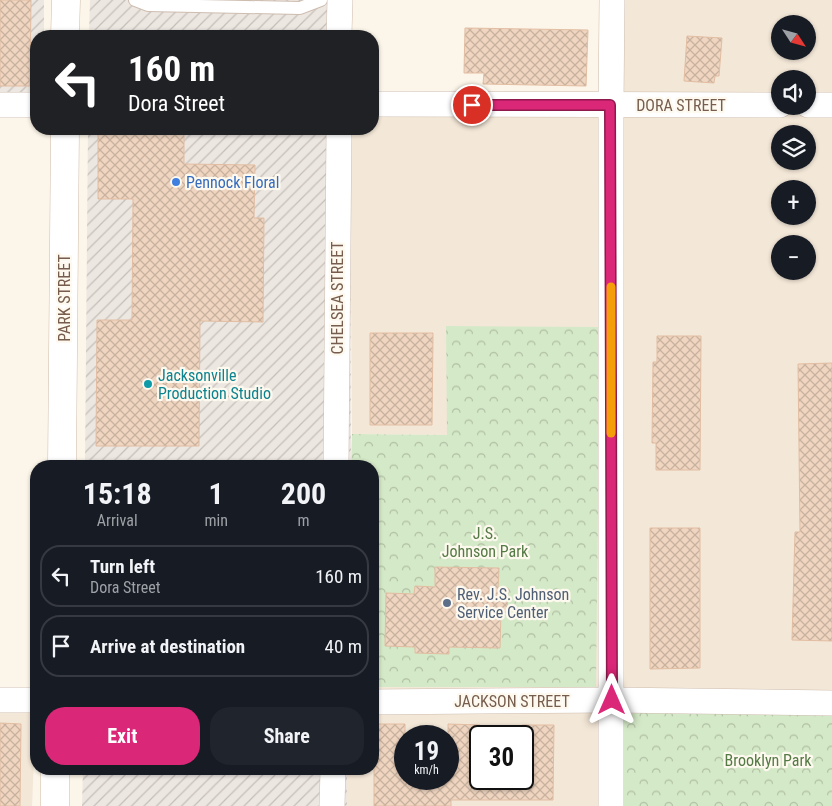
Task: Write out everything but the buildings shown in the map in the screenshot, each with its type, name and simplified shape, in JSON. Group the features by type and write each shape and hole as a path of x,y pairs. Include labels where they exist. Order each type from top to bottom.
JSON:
{"street":[{"path":"66,0 66,30"},
{"path":"339,30 340,0"},
{"path":"611,806 610,105 612,0"},
{"name":"DORA STREET","path":"379,104 771,105"},
{"path":"0,105 30,105"},
{"path":"816,105 832,105"},
{"name":"PARK STREET","path":"62,460 65,135"},
{"name":"CHELSEA STREET","path":"336,460 338,135"},
{"path":"0,700 30,700"},
{"name":"JACKSON STREET","path":"379,702 612,700 832,703"},
{"path":"55,775 55,806"},
{"path":"332,806 333,775"}],"lane":[{"path":"135,0 148,6 300,8 321,0"}],"shaded area":[{"path":"0,0 44,0 44,30 30,30 30,93 0,93"},
{"path":"90,0 351,0 351,30 89,30"},
{"path":"604,0 832,0 832,711 635,713 620,806 347,806 347,775 379,775 379,687 596,687 447,435 352,434 350,135 379,135 379,94 601,92"},
{"path":"88,135 350,135 351,460 85,460"},
{"path":"0,711 30,711 30,775 33,775 32,806 0,806"},
{"path":"83,775 347,775 347,806 82,806"}],"green space":[{"name":"J.S. Johnson Park","path":"446,326 600,327 596,687 379,687 379,460 351,460 352,434 447,435"},
{"name":"Brooklyn Park","path":"832,711 832,806 620,806 620,728 625,717 635,713"}],"slow traffic":[{"path":"611,287 611,433"}],"place":[{"name":"Pennock Floral","path":"176,182"},
{"name":"Jacksonville Production Studio","path":"148,384"},
{"name":"Rev. J.S. Johnson Service Center","path":"447,603"}],"route":[{"path":"472,105 610,105 612,700"}]}
